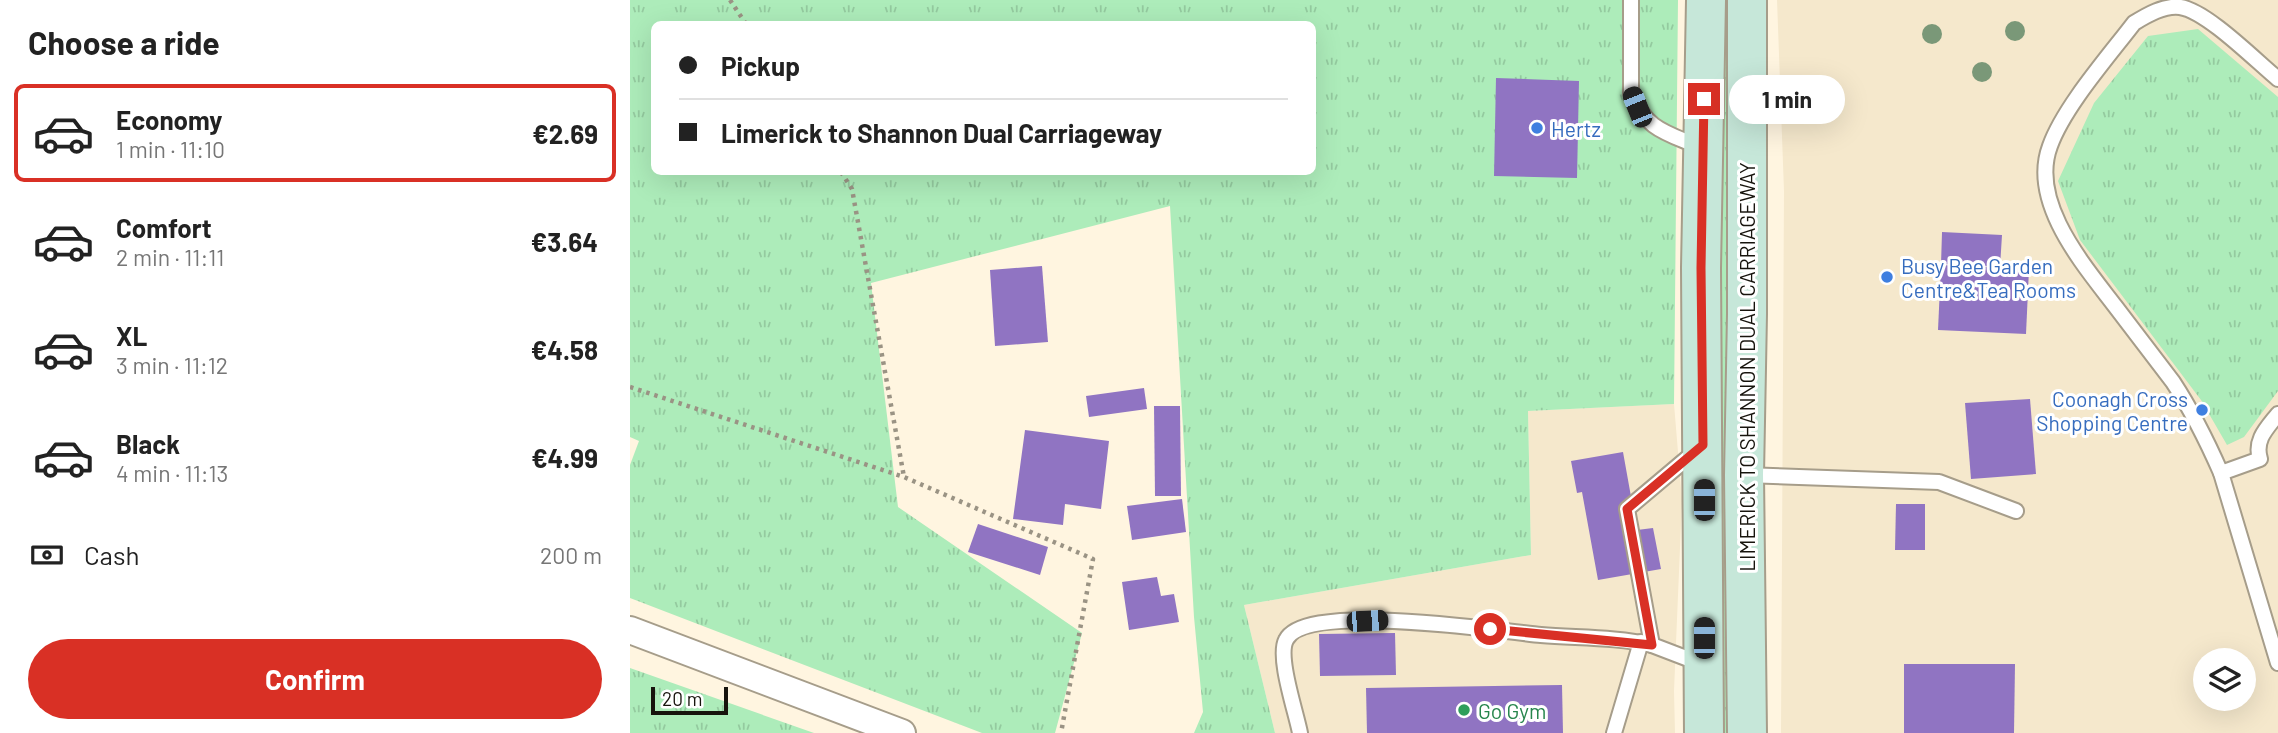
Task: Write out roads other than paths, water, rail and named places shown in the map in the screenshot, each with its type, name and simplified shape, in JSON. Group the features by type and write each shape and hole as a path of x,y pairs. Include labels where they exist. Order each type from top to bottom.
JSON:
{"main road":[{"name":"LIMERICK TO SHANNON DUAL CARRIAGEWAY","path":"1704,733 1701,268 1706,0"},
{"name":"LIMERICK TO SHANNON DUAL CARRIAGEWAY","path":"1746,0 1747,314 1744,475 1747,733"}],"street":[{"path":"630,630 902,733"}],"lane":[{"path":"1630,0 1631,93 1637,107 1647,122 1656,128 1703,148"},
{"path":"2278,79 2199,13 2179,7 2163,9 2134,23 2062,119 2049,147 2045,184 2055,215 2073,252 2173,382 2193,414 2221,473 2278,663"},
{"path":"2221,473 2260,459 2259,440 2278,414"},
{"path":"1614,733 1646,644 1627,509 1703,445"},
{"path":"1744,475 1939,482 2017,511"},
{"path":"1300,733 1282,651 1286,637 1308,625 1393,619 1646,644 1704,665"}],"place":[{"name":"Hertz","path":"1537,128"},
{"name":"Busy Bee Garden Centre&Tea Rooms","path":"1887,277"},
{"name":"Coonagh Cross Shopping Centre","path":"2202,410"},
{"name":"Go Gym","path":"1464,710"}]}
